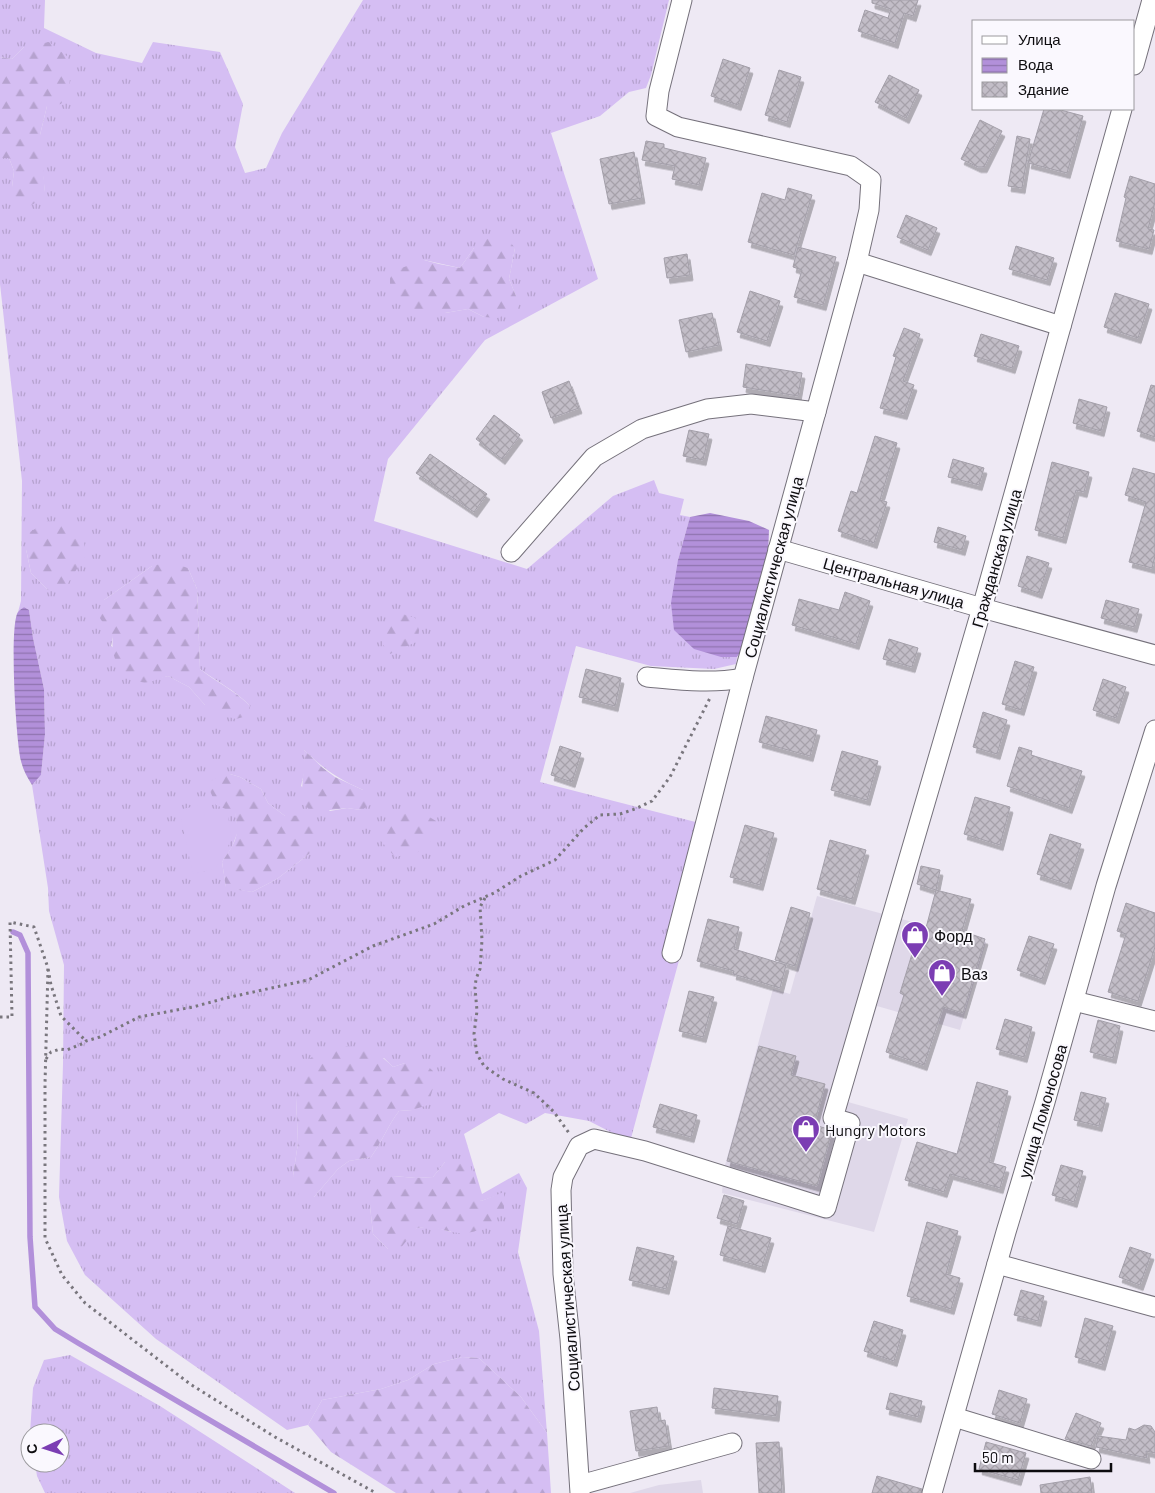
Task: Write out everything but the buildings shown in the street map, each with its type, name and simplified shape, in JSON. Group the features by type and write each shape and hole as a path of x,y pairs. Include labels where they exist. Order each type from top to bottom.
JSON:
{"street":[{"name":"Социалистическая улица","path":"672,954 743,678 857,262 869,210 871,180 851,166 678,128 656,116 659,91 682,0"},
{"path":"1135,61 1152,0"},
{"name":"Гражданская улица","path":"579,1146 594,1139 645,1151 826,1208 850,1123 833,1118 982,608 1122,110"},
{"path":"857,262 1061,326"},
{"path":"511,552 594,457 642,429 706,409 752,404 816,412"},
{"name":"Центральная улица","path":"778,549 982,608 1155,655"},
{"path":"647,677 696,682 722,682 743,678"},
{"name":"улица Ломоносова","path":"932,1493 1106,886 1155,730"},
{"path":"1074,1001 1155,1021"},
{"name":"Социалистическая улица","path":"579,1146 563,1177 561,1190 563,1274 570,1339 580,1489"},
{"path":"997,1264 1155,1307"},
{"path":"954,1417 1090,1459"},
{"path":"580,1489 732,1444"}],"path":[{"path":"46,1060 51,1052 60,1049 67,1050 84,1044 86,1041 100,1037 139,1017 192,1007 308,980 373,946 434,924 464,906 485,898 521,876 555,860 584,828 600,815 628,812 652,801 670,777 687,746 707,702 722,682"},
{"path":"485,898 480,907 482,940 480,969 475,988 477,1011 474,1034 477,1054 484,1066 503,1079 534,1094 554,1112 579,1146"},
{"path":"0,1016 12,1017 10,922 34,927 50,973 51,985 61,1016 86,1041"},
{"path":"48,968 45,1238 62,1275 85,1303 190,1384 275,1437 376,1493"}],"shaded area":[{"path":"817,896 986,942 960,1030 877,1006 848,1102 908,1119 874,1232 722,1193 724,1169 773,989 790,994"},
{"path":"701,1480 703,1493 630,1493 659,1485"}],"green space":[{"path":"0,0 45,0 44,28 96,53 142,63 153,42 220,52 243,104 235,147 245,173 266,168 282,133 363,0 669,0 651,75 646,88 629,92 600,116 551,133 598,279 485,340 388,459 374,521 527,569 613,496 654,480 659,493 684,499 680,515 690,517 678,560 721,657 737,657 736,664 714,669 651,666 576,646 540,782 715,827 630,1142 589,1121 545,1113 526,1124 499,1113 464,1134 482,1194 519,1173 527,1188 518,1252 539,1331 547,1433 521,1397 479,1358 462,1357 434,1364 408,1380 381,1389 322,1400 308,1425 287,1430 156,1339 85,1275 67,1241 59,1197 64,965 49,911 48,888 32,785 41,775 45,734 44,689 29,610 24,607 18,612 21,601 22,481 0,284 0,158 9,158 14,171 12,187 45,192 40,135 47,106 24,47 12,59 0,57","holes":["474,248 515,248 509,279 516,296 484,317 468,309 445,313 424,260 460,268","26,549 48,590 31,573","152,566 188,568 197,589 200,669 250,706 205,705 189,687 168,676 159,678 111,646 113,637 104,600","304,750 332,773 363,790 361,810 347,808 330,811 301,786 305,769","230,774 240,777 261,789 268,803 285,816 309,854 277,879 252,892 226,887 222,862 232,847 238,831","384,1058 393,1067 405,1063 412,1110 399,1111 371,1157 349,1161 338,1169 314,1197 293,1176 298,1143 296,1098","445,1162 481,1201 504,1193 451,1232 431,1226 417,1228 388,1249 373,1234 370,1206 393,1176 433,1177"]},
{"path":"49,42 68,57 70,82 61,104 47,106 40,135 45,192 36,202 23,209 15,204 12,187 14,171 9,158 0,158 0,57 12,59 24,47"},
{"path":"506,237 515,248 509,279 516,296 518,310 497,318 484,317 468,309 445,313 414,313 390,295 390,272 424,260 460,268 474,248 484,239"},
{"path":"48,521 71,524 84,540 85,556 63,591 48,590 31,573 26,549 30,532"},
{"path":"169,562 188,568 197,589 200,669 250,706 247,716 236,719 214,713 189,687 168,676 151,682 141,682 127,676 118,666 113,652 113,637 97,614 104,600 152,566"},
{"path":"403,614 415,618 419,630 418,641 390,654 382,643 388,623"},
{"path":"304,750 335,777 363,790 370,805 361,810 347,808 314,812 302,804"},
{"path":"230,774 240,777 261,789 268,803 285,816 311,815 321,832 309,854 277,879 252,892 226,888 222,862 237,834 235,813 216,805 208,786 213,779"},
{"path":"204,804 228,816 232,839 215,869 193,874 179,810"},
{"path":"402,809 421,812 436,821 430,842 418,852 395,857 381,841 394,816"},
{"path":"332,1045 366,1049 379,1055 393,1067 422,1061 433,1071 433,1088 428,1105 412,1110 399,1111 371,1157 349,1161 338,1169 314,1197 299,1195 293,1176 298,1143 296,1098 304,1062"},
{"path":"468,1158 481,1201 504,1192 504,1210 486,1226 479,1230 465,1233 426,1227 417,1228 399,1250 388,1249 373,1234 370,1206 376,1183 393,1176 433,1177 445,1162"},
{"path":"70,1355 160,1406 295,1493 45,1493 37,1473 70,1473 70,1423 31,1423 33,1388 44,1360"},
{"path":"462,1357 479,1358 521,1397 547,1433 551,1493 396,1493 331,1452 308,1425 322,1400 381,1389 408,1380 434,1364"}],"water":[{"path":"710,513 749,521 769,530 768,555 744,647 737,657 721,657 694,649 674,630 671,603 678,560 690,517"},
{"path":"24,607 29,610 44,689 45,734 41,775 32,785 25,773 19,750 14,684 15,621 18,612"}],"waterway":[{"path":"13,932 20,935 28,953 30,1237 35,1307 55,1329 334,1493"}],"place":[{"name":"Форд","path":"915,959"},
{"name":"Ваз","path":"942,997"},
{"name":"Hungry Motors","path":"806,1153"}]}
